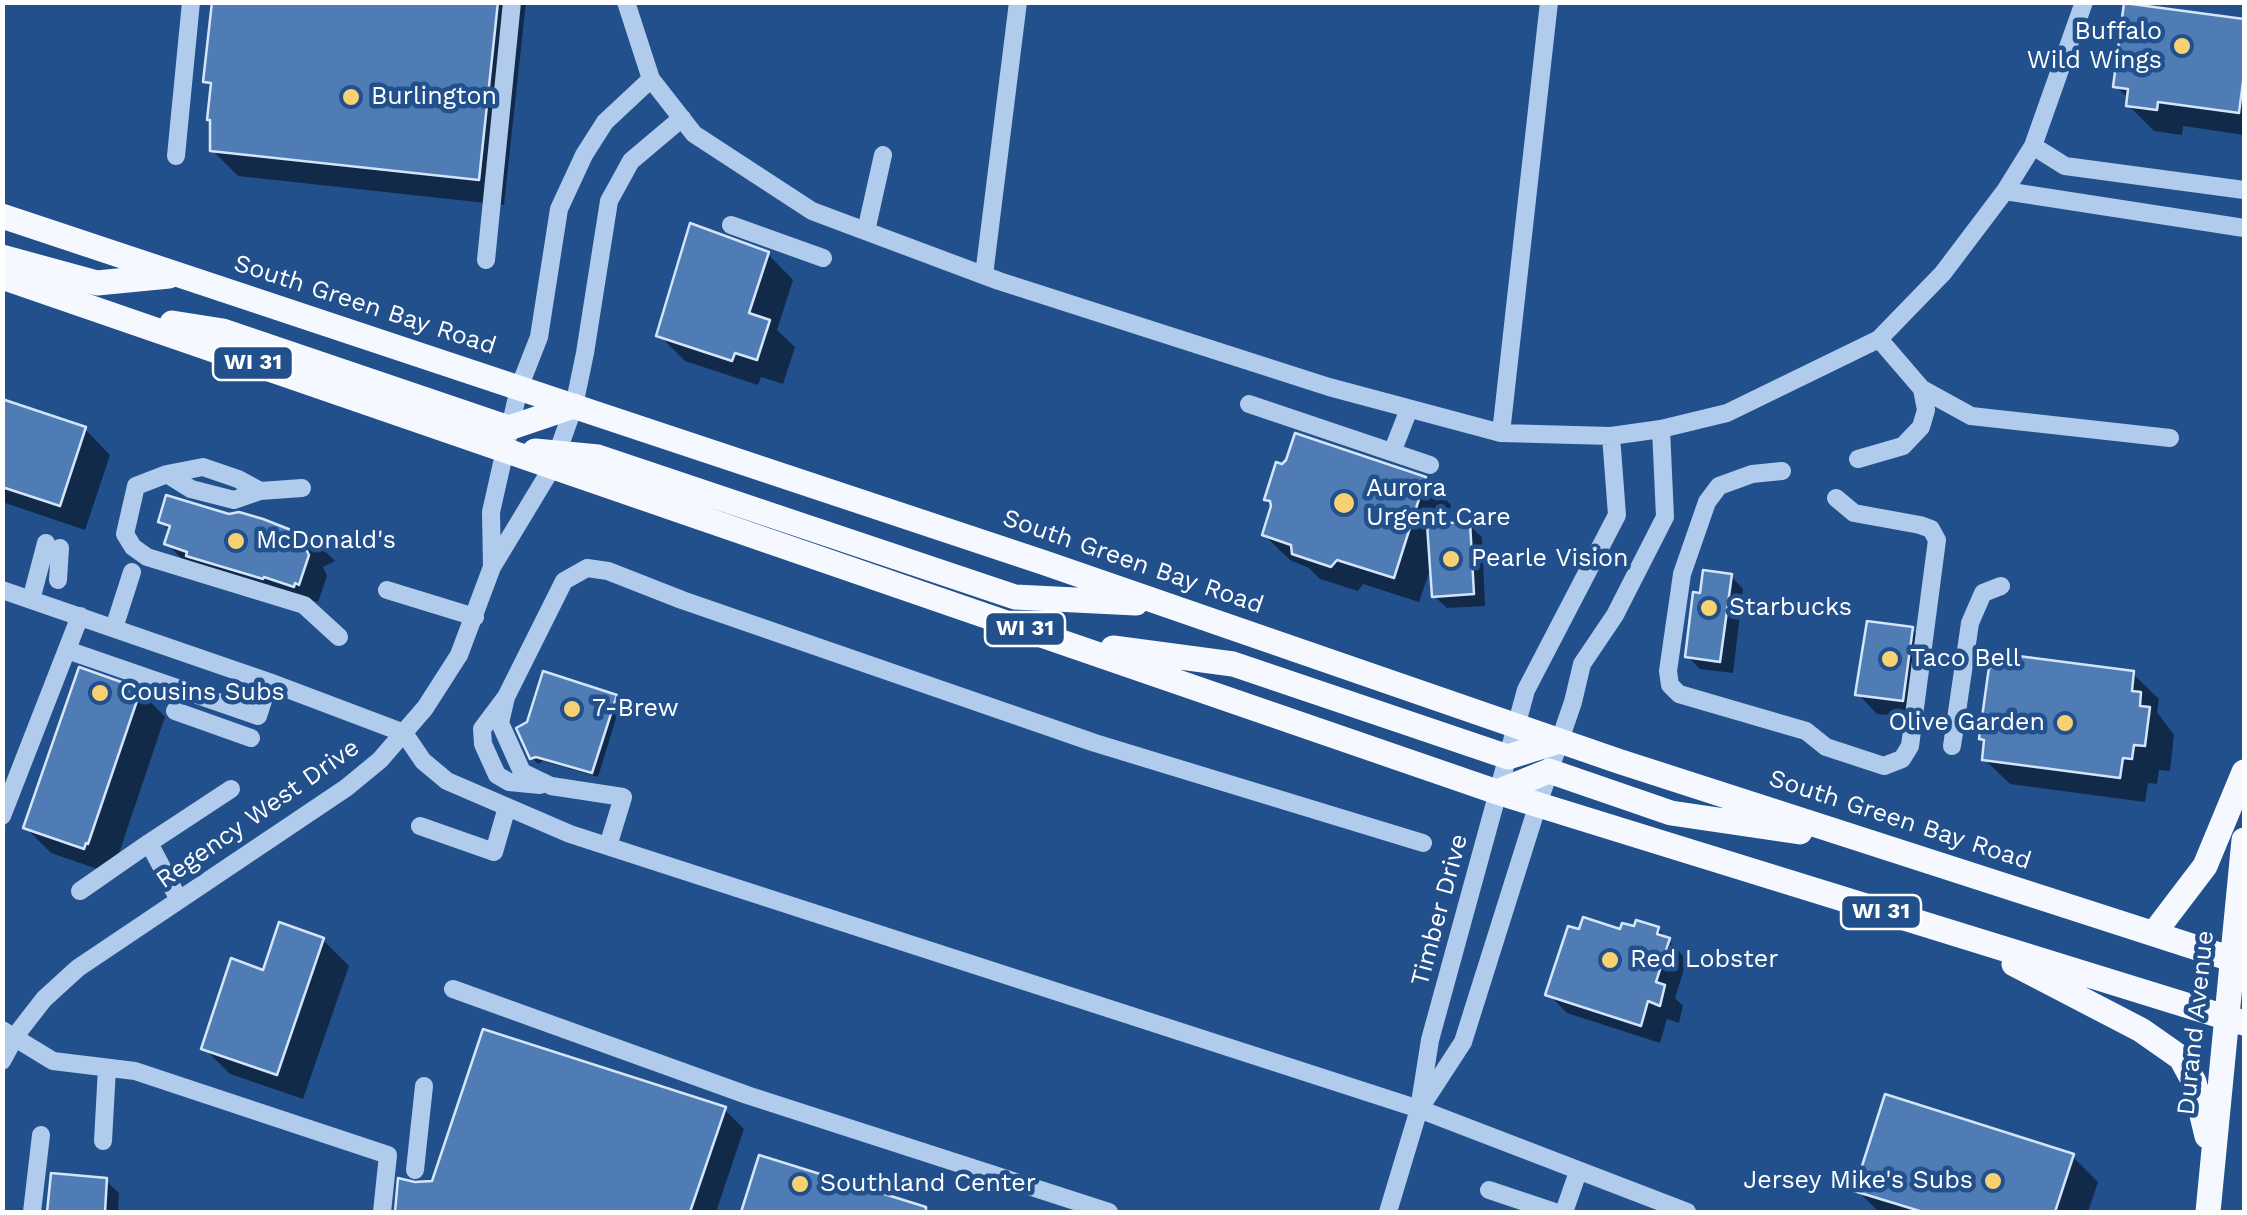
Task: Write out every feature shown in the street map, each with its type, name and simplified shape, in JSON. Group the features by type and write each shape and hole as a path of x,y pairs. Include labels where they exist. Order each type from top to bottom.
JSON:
{"main road":[{"name":"South Green Bay Road","path":"2,216 1166,605 1559,741 2238,961"},
{"path":"2,257 98,283 179,275"},
{"path":"2,277 98,310 223,332 555,459 598,456 1015,597 1166,605"},
{"path":"506,438 574,406"},
{"name":"WI 31","path":"555,459 1060,642 1497,792 2235,1020"},
{"path":"1060,642 1233,664 1508,757 1559,741"},
{"path":"1497,792 1548,772 1671,813 1876,843"},
{"path":"2154,933 2205,866 2244,772"},
{"name":"Durand Avenue","path":"2208,1212 2235,1020 2244,840"},
{"path":"1961,936 2140,1030 2181,1058 2194,1082 2213,1160"}],"street":[{"path":"176,156 191,2"},
{"path":"486,260 512,2"},
{"path":"626,2 650,79 694,134 812,211 984,275 1329,387 1501,432 1610,436 1662,429 1727,413 1879,339 1944,274 2032,146 2084,2"},
{"path":"984,275 1018,2"},
{"path":"1501,432 1549,2"},
{"name":"Regency West Drive","path":"492,567 491,512 519,388 539,337 560,209 584,156 606,122 650,79"},
{"name":"Regency West Drive","path":"2,1061 9,1032 78,968 346,788 380,760 440,687 459,655 492,567 555,459 574,406 609,201 631,161 682,118"},
{"path":"2032,146 2065,166 2244,190"},
{"path":"866,231 883,154"},
{"path":"2005,190 2244,228"},
{"path":"731,226 824,258"},
{"path":"1879,339 1922,389 1971,416 2170,438"},
{"path":"1858,459 1904,446 1921,426 1926,410 1922,389"},
{"path":"1249,404 1430,465"},
{"path":"1393,450 1409,408"},
{"name":"Timber Drive","path":"1419,1109 1463,1042 1582,664 1615,615 1665,517 1662,429"},
{"name":"Timber Drive","path":"1388,1212 1419,1109 1430,1040 1526,690 1617,515 1610,436"},
{"path":"1782,471 1752,474 1719,486 1707,502 1682,574 1668,671 1670,685 1679,694 1806,732 1826,747 1884,766 1902,759 1910,746 1938,540 1931,530 1920,525 1854,513 1836,498"},
{"path":"302,488 260,491 234,500 191,488 167,474 136,486 125,534 133,547 147,556 304,605 339,637"},
{"path":"31,600 53,546 58,580"},
{"path":"608,846 623,797 552,786 522,772 500,724 506,696 564,581 587,568 608,571 1095,744 1423,843"},
{"path":"114,628 132,572"},
{"path":"1952,746 1970,623 1984,593 2001,586"},
{"path":"2,590 404,733 423,761 447,781 570,834 1419,1109 1687,1212"},
{"path":"388,590 475,617"},
{"path":"2,816 80,616"},
{"path":"66,650 258,716 269,682"},
{"path":"175,711 251,738"},
{"path":"80,891 231,788"},
{"path":"420,826 494,852 507,807"},
{"path":"149,843 179,900"},
{"path":"452,989 746,1095 1110,1212"},
{"path":"9,1032 53,1061 136,1071 388,1155 382,1212"},
{"path":"103,1141 107,1068"},
{"path":"415,1170 424,1086"},
{"path":"32,1212 40,1135"},
{"path":"1564,1212 1578,1172"},
{"path":"1489,1190 1555,1212"}],"building":[{"name":"Burlington","path":"212,2 498,2 479,180 210,151 207,120 211,83 203,82"},
{"name":"Buffalo Wild Wings","path":"2124,3 2244,19 2239,113 2158,102 2157,110 2126,106 2128,89 2113,87"},
{"path":"690,223 769,252 749,313 770,320 757,360 735,353 732,361 656,336"},
{"path":"2,399 86,427 60,506 2,487"},
{"name":"Aurora Urgent Care","path":"1295,433 1426,477 1394,578 1337,560 1331,567 1292,554 1291,545 1262,535 1271,506 1270,501 1264,500 1276,462 1282,464 1286,460"},
{"name":"McDonald's","path":"166,495 229,514 239,512 263,519 319,541 305,547 309,555 299,585 295,583 294,587 186,556 187,552 164,544 170,526 158,522"},
{"name":"Pearle Vision","path":"1470,522 1474,594 1432,597 1427,524"},
{"name":"Starbucks","path":"1703,570 1732,574 1720,662 1685,657 1693,592 1700,593"},
{"name":"Taco Bell","path":"1867,621 1913,627 1903,701 1855,695"},
{"name":"Olive Garden","path":"1995,653 2134,671 2132,691 2141,692 2140,706 2150,707 2145,746 2134,745 2132,759 2123,758 2120,778 1982,760 1984,740 1979,739 1989,667 1993,668"},
{"path":"79,667 141,689 84,849 23,828"},
{"name":"7-Brew","path":"543,671 617,695 592,773 536,757 530,759 516,728 527,722"},
{"name":"Red Lobster","path":"1583,917 1620,929 1622,923 1634,926 1636,920 1659,927 1657,934 1670,938 1656,982 1665,985 1660,1006 1648,1001 1641,1026 1545,995 1568,926 1579,929"},
{"path":"279,922 324,938 277,1075 201,1049 231,958 263,970"},
{"path":"483,1029 726,1107 690,1212 395,1212 398,1178 432,1181"},
{"path":"1885,1094 2074,1154 2055,1212 1923,1212 1854,1191"},
{"name":"Southland Center","path":"759,1155 926,1207 926,1212 741,1212"},
{"path":"51,1173 107,1178 105,1212 47,1212"}],"place":[{"name":"Buffalo Wild Wings","path":"2182,46"},
{"name":"Burlington","path":"351,97"},
{"name":"Aurora Urgent Care","path":"1344,503"},
{"name":"McDonald's","path":"236,541"},
{"name":"Pearle Vision","path":"1451,559"},
{"name":"Starbucks","path":"1709,608"},
{"name":"Taco Bell","path":"1890,659"},
{"name":"Cousins Subs","path":"100,693"},
{"name":"7-Brew","path":"572,709"},
{"name":"Olive Garden","path":"2065,723"},
{"name":"Red Lobster","path":"1610,960"},
{"name":"Jersey Mike's Subs","path":"1993,1181"},
{"name":"Southland Center","path":"800,1184"}]}
